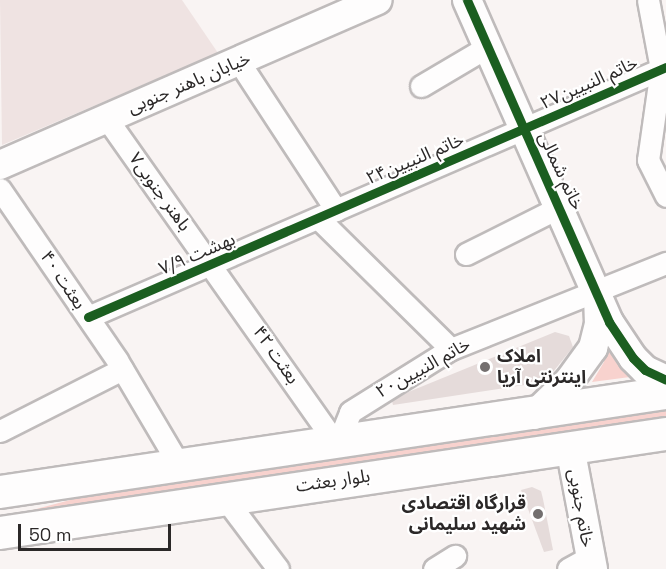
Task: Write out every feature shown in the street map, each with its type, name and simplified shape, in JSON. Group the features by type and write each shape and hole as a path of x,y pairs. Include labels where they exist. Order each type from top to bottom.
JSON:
{"main road":[{"name":"بلوار بعثت","path":"0,492 179,465 337,445 666,393"},
{"name":"بلوار بعثت","path":"0,532 224,497 666,434"}],"street":[{"name":"خیابان باهنر جنوبی","path":"0,165 377,0"},
{"name":"خاتم شمالی","path":"466,0 620,340 645,370 666,381"},
{"path":"648,0 664,68 648,160 666,196"},
{"path":"421,86 488,47"},
{"path":"239,62 327,215 451,349"},
{"name":"خاتم النبیین۲۷","path":"525,130 664,68"},
{"name":"باهنر جنوبی۷","path":"107,119 213,266"},
{"name":"خاتم النبیین۲۴","path":"327,215 525,130"},
{"name":"بعثت ۴۰","path":"0,189 88,316 179,465"},
{"path":"466,254 560,207"},
{"name":"بهشت ۷/۹","path":"88,316 213,266 327,215"},
{"name":"خاتم النبیین۲۰","path":"337,445 350,412 451,349 666,263"},
{"name":"بعثت ۴۲","path":"213,266 337,445"},
{"path":"534,415 569,381 593,348 599,324 598,289"},
{"path":"0,431 122,369"},
{"name":"خاتم جنوبی","path":"570,447 584,565"},
{"path":"224,497 278,569"},
{"path":"434,569 455,556"}],"shaded area":[{"path":"0,0 182,0 218,53 2,145"},
{"path":"607,346 630,377 592,382 604,362"},
{"path":"666,409 666,418 21,513 93,494"}],"building":[{"path":"555,332 569,336 573,347 545,382 393,405 392,401 401,395"},
{"name":"قرارگاه اقتصادی شهید سلیمانی","path":"532,487 541,491 553,550 544,552 521,490"}],"cycle path":[{"path":"467,0 609,322 633,358 645,370 666,380"},
{"path":"88,317 666,67"}],"place":[{"name":"املاک اینترنتی آریا","path":"485,367"},
{"name":"قرارگاه اقتصادی شهید سلیمانی","path":"538,514"}]}
